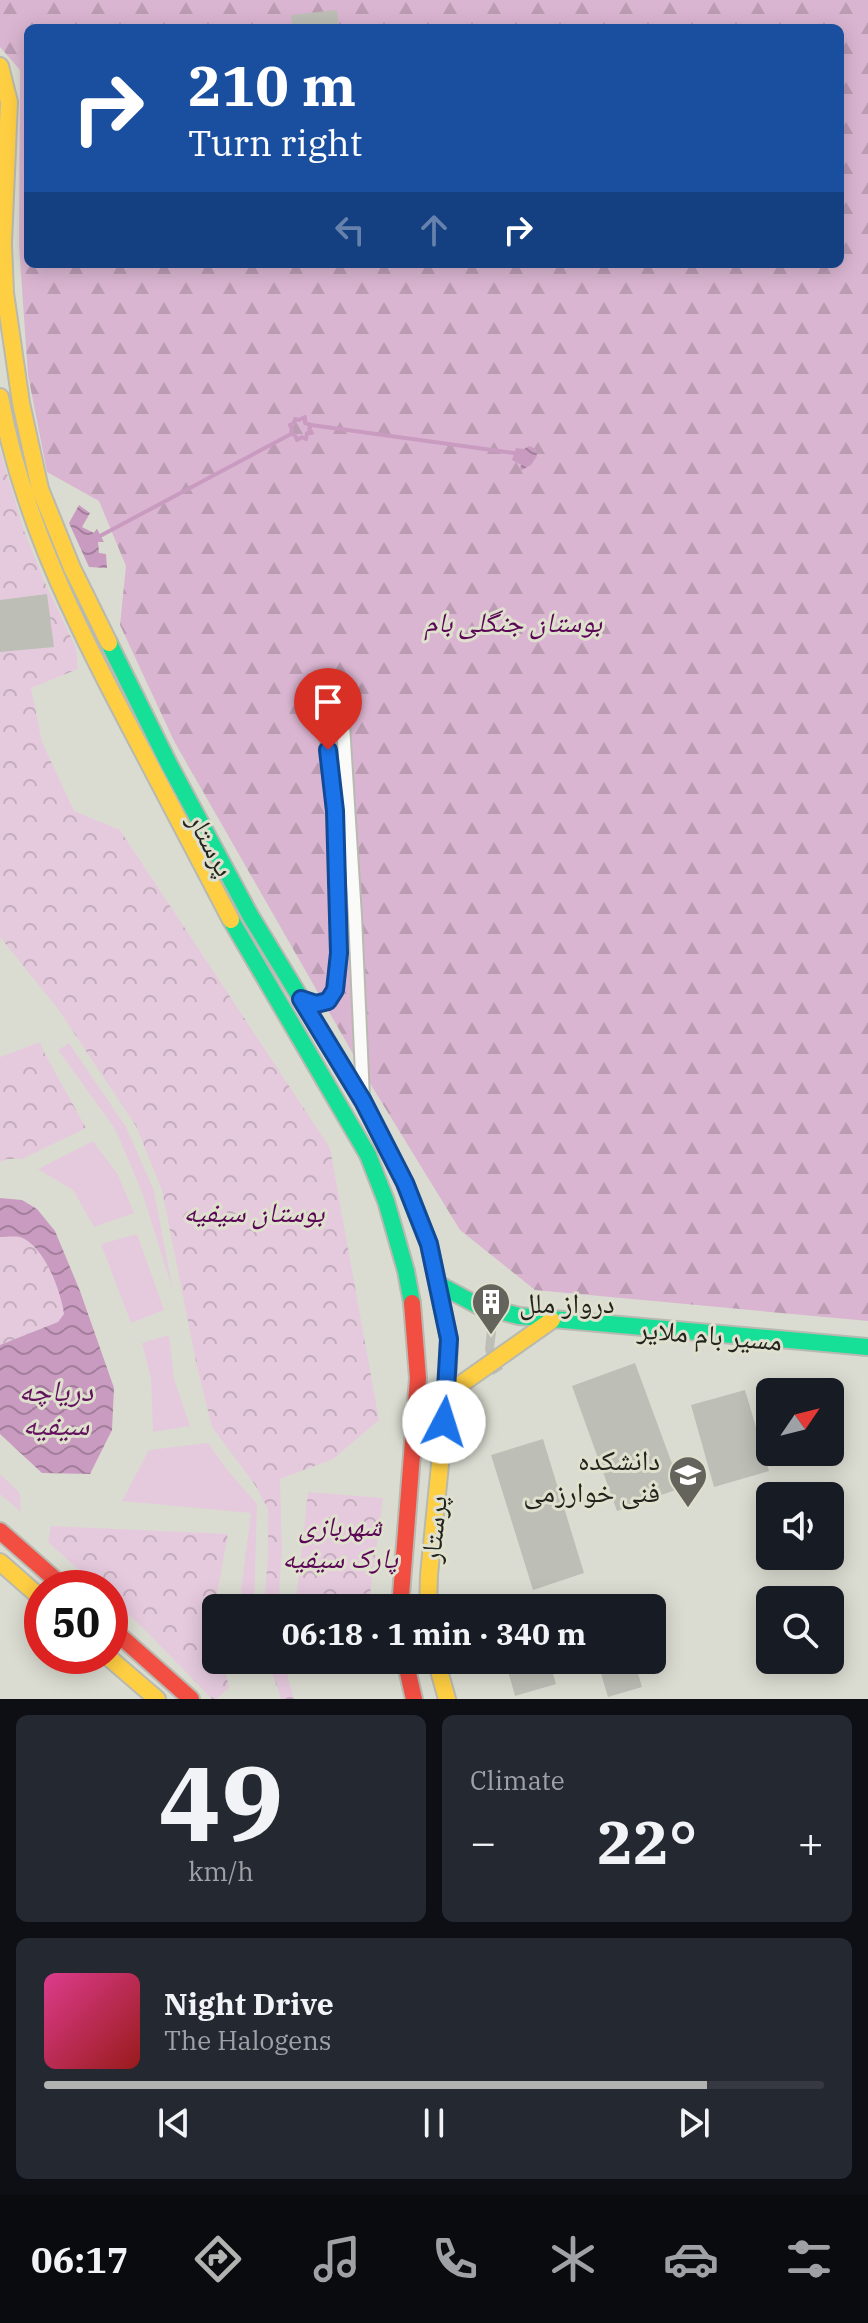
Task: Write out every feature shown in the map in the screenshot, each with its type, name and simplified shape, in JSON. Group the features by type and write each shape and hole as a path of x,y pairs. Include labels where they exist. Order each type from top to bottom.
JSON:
{"main road":[{"name":"پرستار","path":"0,66 9,102 3,243 5,293 21,403 40,489 72,568 121,669 222,865 363,1101 405,1183 429,1244 449,1339 447,1394 428,1594"},
{"name":"پرستار","path":"0,397 8,442 35,526 92,655 242,942 368,1155 386,1201 409,1283 418,1378 401,1594"},
{"name":"مسیر بام ملایر","path":"438,1284 477,1305 519,1316 868,1347"},
{"path":"447,1394 552,1320"},
{"path":"0,1531 44,1570"},
{"path":"0,1562 24,1583"},
{"path":"128,1643 191,1699"},
{"path":"128,1674 157,1699"},
{"path":"408,1674 414,1699"},
{"path":"440,1674 447,1699"}],"street":[{"path":"301,999 316,1004 328,1001 335,990 339,953 335,811 325,726 343,725 363,1101"}],"green space":[{"name":"بوستان جنگلی بام","path":"0,0 868,0 868,1321 535,1290 460,1230 368,1080 174,741 120,625 126,566 99,501 47,472 28,375 19,245 20,70 0,47"},
{"name":"بوستان سیفیه","path":"0,450 24,531 76,648 78,669 31,688 42,742 74,811 120,830 330,1148 379,1420 333,1459 280,1479 282,1549 279,1594 265,1594 268,1509 255,1485 212,1427 162,1190 136,1126 58,1009 0,937"},
{"path":"40,1042 44,1052 0,1069 0,1057"},
{"path":"69,1043 126,1127 154,1191 173,1291 142,1192 115,1129 58,1050"},
{"path":"44,1052 86,1128 22,1159 0,1162 0,1069"},
{"path":"93,1141 118,1175 134,1213 94,1227 73,1190 38,1169"},
{"path":"137,1234 164,1310 131,1323 101,1244"},
{"path":"0,1237 20,1237 37,1249 60,1293 65,1314 59,1322 0,1345"},
{"path":"169,1335 174,1379 190,1426 153,1432 151,1379 142,1343"},
{"path":"208,1443 257,1504 254,1594 241,1594 241,1590 251,1513 122,1501 149,1450"},
{"path":"0,1474 20,1493 21,1512 0,1494"},
{"name":"شهربازی پارک سیفیه","path":"308,1492 383,1498 370,1594 297,1594"},
{"path":"51,1526 228,1534 217,1594 202,1594 202,1674 226,1674 229,1688 212,1699 128,1614 128,1570 79,1570 48,1542"},
{"path":"273,1674 287,1674 294,1699 281,1699"}],"water":[{"path":"529,446 536,449 537,456 531,465 520,471 521,465 512,460 516,448"},
{"path":"79,505 90,513 82,527 94,533 97,529 104,542 98,542 99,553 106,554 107,568 89,567 69,523"},
{"name":"دریاچه سیفیه","path":"0,1198 22,1200 37,1209 55,1231 114,1388 112,1430 90,1474 42,1473 0,1434 0,1345 58,1322 64,1314 55,1282 37,1249 20,1237 0,1237"}],"building":[{"path":"337,10 339,24 292,24 291,15"},
{"path":"47,594 54,647 0,652 0,600"},
{"name":"درواز ملل","path":"491,1289 501,1292 494,1348 503,1369 493,1375 485,1350"},
{"path":"635,1363 681,1488 617,1511 572,1386"},
{"path":"745,1390 756,1427 756,1466 768,1466 769,1471 714,1487 691,1405"},
{"path":"543,1439 584,1573 533,1590 491,1455"},
{"path":"509,1674 553,1674 556,1684 515,1696"},
{"path":"601,1674 638,1674 642,1687 608,1697"}],"waterway":[{"path":"100,536 291,434 297,440 302,437 306,439 307,433 312,433 309,429 311,425 305,423 305,417 295,419 290,425 291,434"},
{"path":"311,425 514,453"}],"traffic: fast":[{"path":"109,643 169,764 250,915 317,1025"},
{"path":"231,920 368,1155 386,1201 412,1303"},
{"path":"438,1284 477,1305 519,1316 868,1347"}],"traffic: slow":[{"path":"0,66 9,102 3,243 5,293 21,403 40,489 72,568 109,643"},
{"path":"0,397 9,441 36,527 71,610 231,920"},
{"path":"317,1025 363,1101 405,1183 429,1244 449,1339 447,1394 428,1594"},
{"path":"447,1394 552,1320"},
{"path":"0,1562 24,1583"},
{"path":"128,1674 157,1699"},
{"path":"440,1674 447,1699"}],"traffic: jam":[{"path":"401,1594 418,1378 412,1303"},
{"path":"0,1531 44,1570"},
{"path":"128,1643 191,1699"},
{"path":"408,1674 414,1699"}],"place":[{"name":"درواز ملل","path":"491,1336"},
{"name":"دانشکده فنی خوارزمی","path":"688,1509"}],"route":[{"path":"328,750 335,811 339,953 335,990 328,1001 316,1004 301,999 363,1101 405,1183 429,1244 449,1339 444,1422"}]}
